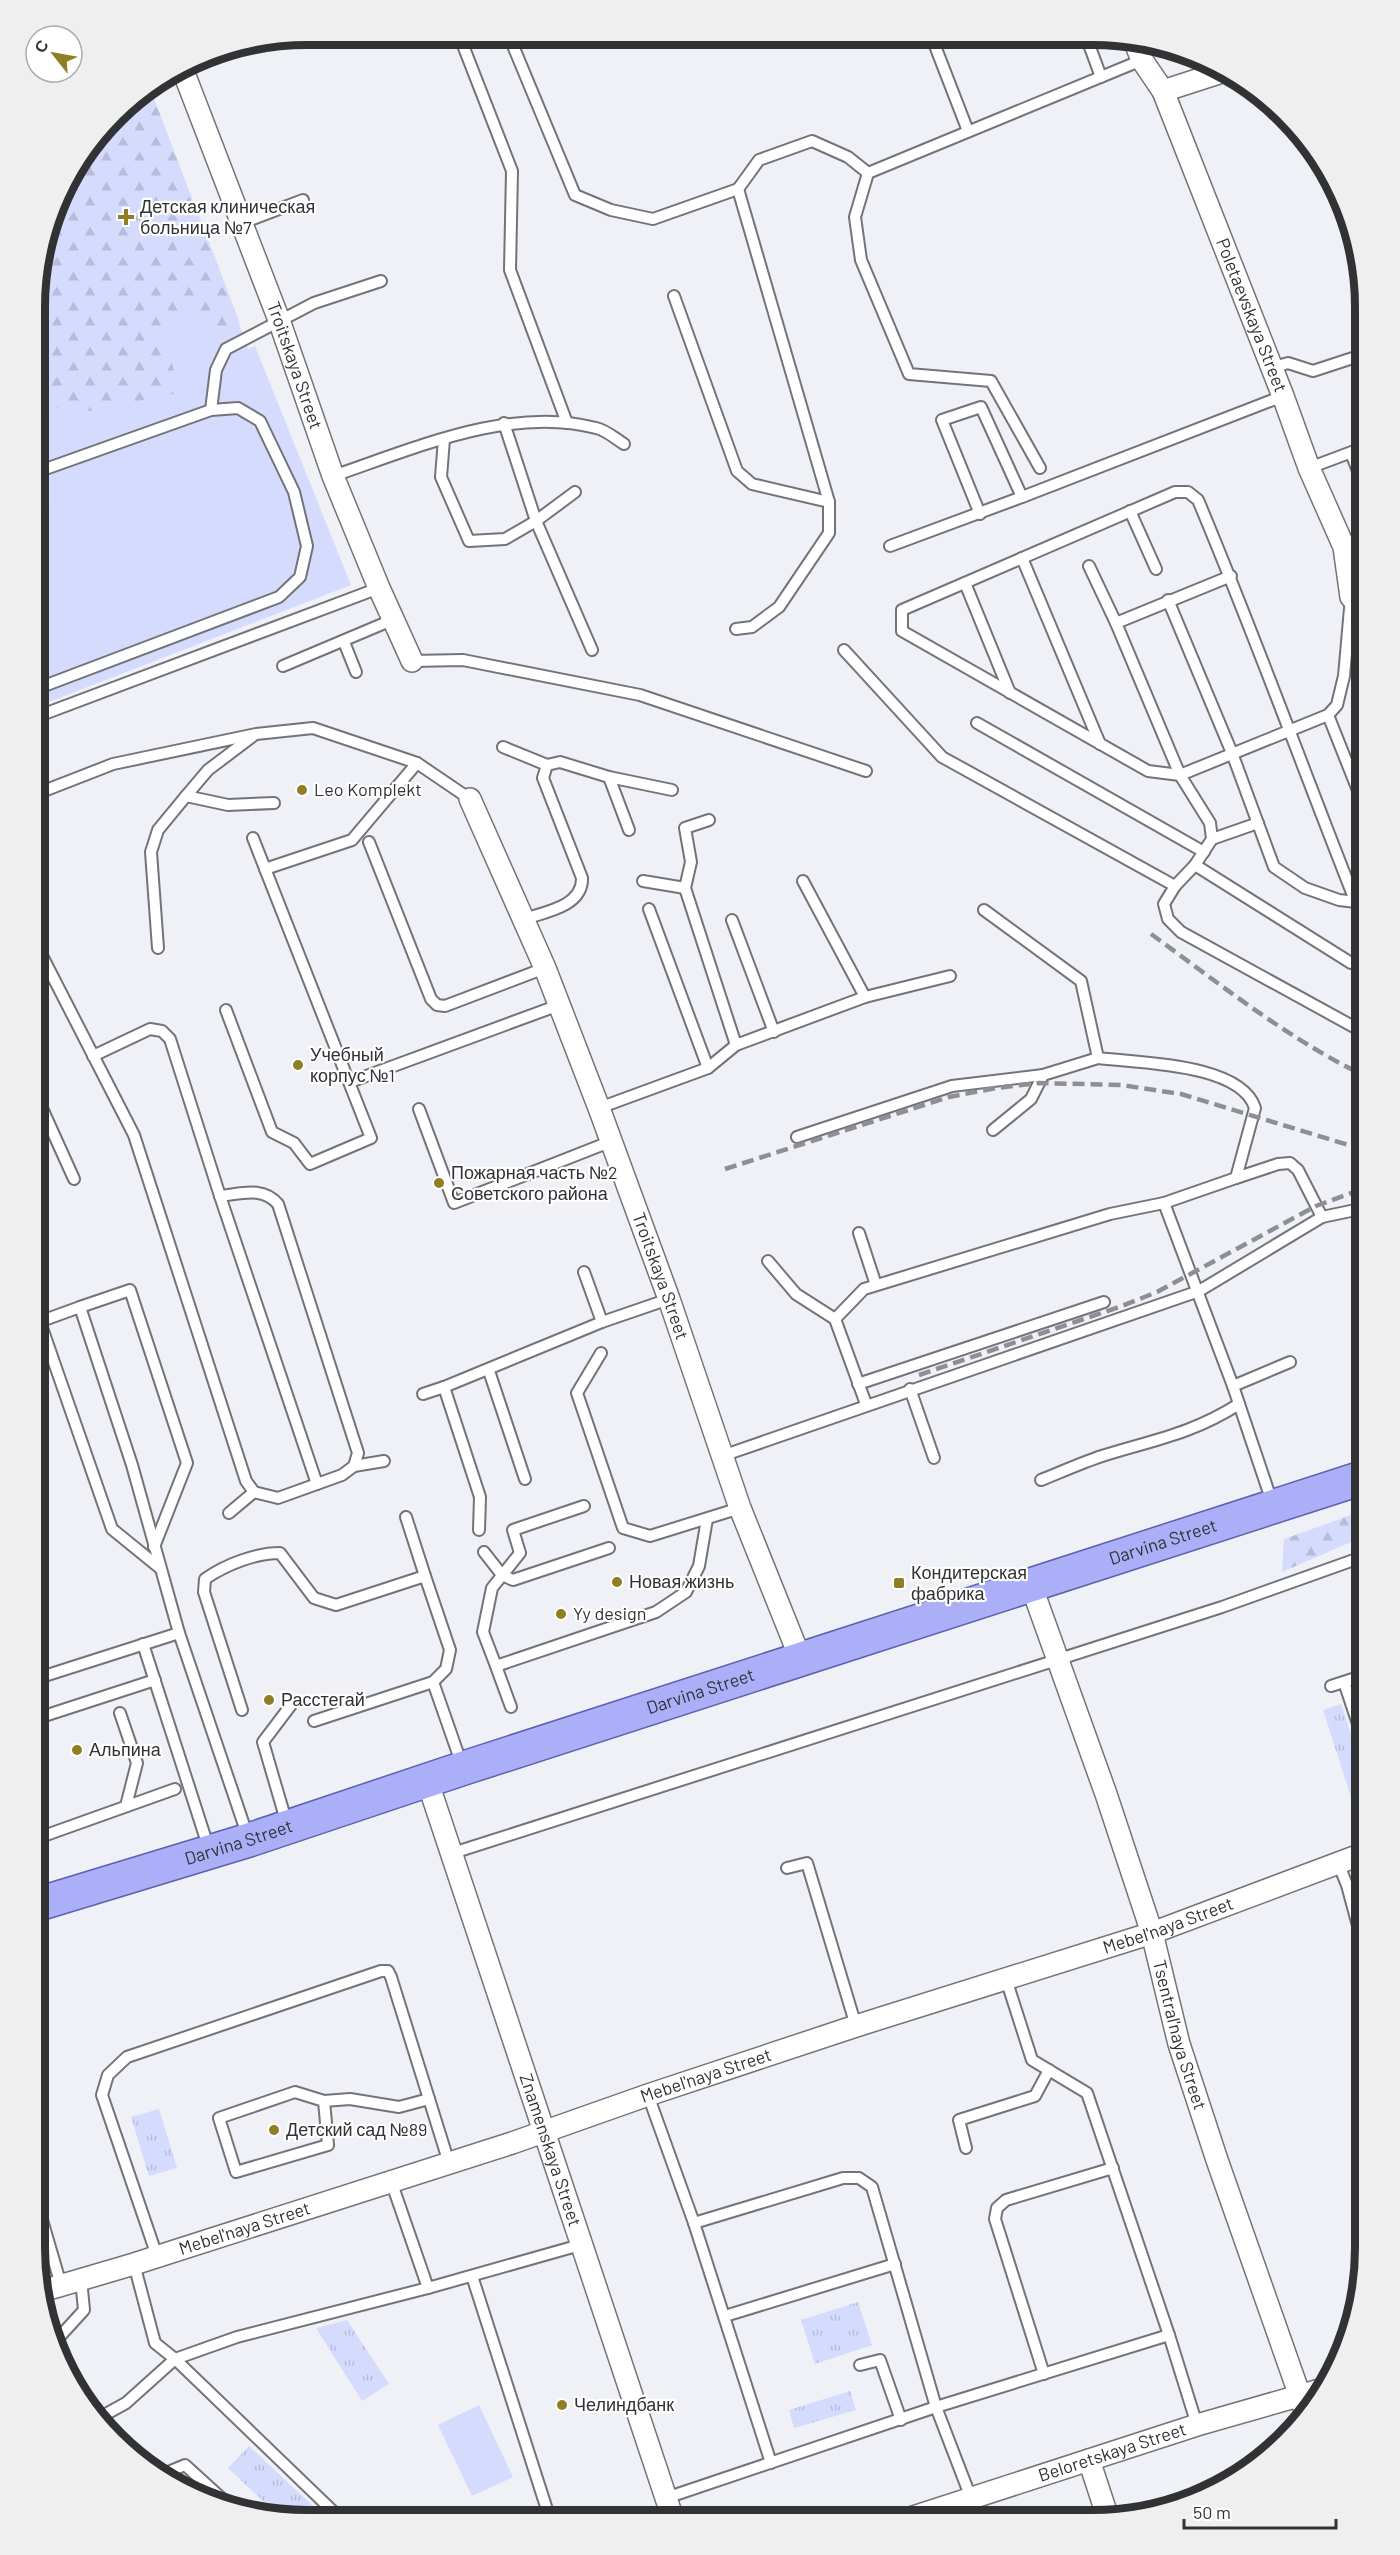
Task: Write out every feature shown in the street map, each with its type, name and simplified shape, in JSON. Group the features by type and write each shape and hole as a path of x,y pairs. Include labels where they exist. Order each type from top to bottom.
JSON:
{"main road":[{"name":"Darvina Street","path":"45,1902 249,1840 427,1780 1355,1480"}],"street":[{"name":"Poletaevskaya Street","path":"1138,49 1162,91 1283,396 1309,468 1344,547 1355,587"},
{"name":"Troitskaya Street","path":"185,75 279,320 333,476 392,620 412,661"},
{"path":"1162,91 1214,75"},
{"name":"Troitskaya Street","path":"470,798 545,968 612,1141 740,1508 801,1660"},
{"name":"Tsentral'naya Street","path":"1031,1585 1106,1794 1152,1933 1179,2044 1217,2160 1303,2404"},
{"name":"Znamenskaya Street","path":"427,1780 670,2510"},
{"name":"Mebel'naya Street","path":"61,2285 134,2264 449,2163 856,2026 1152,1933 1355,1857"},
{"name":"Beloretskaya Street","path":"934,2510 1197,2425 1313,2391"},
{"path":"1089,2460 1105,2509"}],"lane":[{"path":"463,45 512,171 510,270 567,423"},
{"path":"513,45 575,195 611,210 653,219 738,189 759,160 812,141 848,157 868,173"},
{"path":"935,45 968,131"},
{"path":"1089,45 1101,77"},
{"path":"868,173 1142,60"},
{"path":"868,173 855,217 861,260 909,374 991,381 1040,468"},
{"path":"735,629 752,627 779,607 829,533 829,502 738,189"},
{"path":"242,224 303,200"},
{"path":"211,410 216,370 226,349 314,303 381,281"},
{"path":"675,296 737,471 752,484 829,502"},
{"path":"1271,368 1288,363 1313,370 1355,357"},
{"path":"890,546 980,514 1283,396"},
{"path":"980,514 942,420 981,407 1022,497"},
{"path":"45,469 211,410 238,408 260,422 294,492 307,546 300,577 279,597 45,685"},
{"path":"504,423 536,521 592,651"},
{"path":"333,476 444,439 504,423 567,423 599,428 624,444"},
{"path":"444,439 441,477 470,541 505,539 536,521 575,492"},
{"path":"1309,468 1355,451"},
{"path":"1351,453 1355,463"},
{"path":"1355,615 1337,705 1328,715 1288,730 1180,775 1148,771 902,631 902,610 1175,492 1188,492 1198,500 1230,576 1288,730 1355,889"},
{"path":"1130,511 1156,569"},
{"path":"1022,558 1100,744"},
{"path":"1089,566 1116,623 1180,775 1210,822 1212,839 1164,904 1168,919 1181,932 1355,1028"},
{"path":"1116,623 1230,576"},
{"path":"965,583 1010,693"},
{"path":"45,714 379,588"},
{"path":"1168,600 1232,753 1274,867 1305,888 1339,900 1355,902"},
{"path":"283,666 392,620"},
{"path":"344,642 356,672"},
{"path":"844,650 942,757 1176,886"},
{"path":"412,661 463,660 640,695 867,771"},
{"path":"1328,715 1355,783"},
{"path":"977,723 1204,852"},
{"path":"45,790 113,764 256,734 313,728 417,763 470,798"},
{"path":"158,948 151,852 158,830 208,770 256,734"},
{"path":"503,747 547,765 560,762 609,777 672,790"},
{"path":"265,869 352,840 417,763"},
{"path":"524,920 560,908 577,896 582,888 582,878 543,778 547,765"},
{"path":"609,777 629,830"},
{"path":"186,796 228,805 274,804"},
{"path":"709,820 685,828 691,862 684,888 736,1045"},
{"path":"1212,839 1258,823"},
{"path":"226,1010 272,1132 294,1143 310,1164 371,1138 253,838"},
{"path":"369,842 431,999 436,1005 445,1006 545,968"},
{"path":"1195,865 1352,963 1355,962"},
{"path":"643,881 684,888"},
{"path":"803,881 866,997"},
{"path":"649,909 708,1068"},
{"path":"984,910 1081,981 1098,1058"},
{"path":"732,920 774,1032"},
{"path":"45,962 134,1135 246,1481 254,1492 278,1498 342,1475 354,1466 384,1461"},
{"path":"599,1108 708,1068 736,1045 866,997 950,976"},
{"path":"350,1082 559,1005"},
{"path":"93,1056 150,1029 162,1031 170,1039 317,1484"},
{"path":"797,1137 952,1086 1043,1075 1098,1058 1201,1070 1232,1083 1247,1094 1256,1108 1236,1178"},
{"path":"993,1130 1031,1099 1043,1075"},
{"path":"420,1109 454,1203 612,1141"},
{"path":"45,1115 74,1179"},
{"path":"835,1319 864,1289 1110,1214 1164,1203 1278,1164 1290,1164 1298,1170 1322,1217"},
{"path":"220,1196 260,1191 270,1195 278,1204 358,1453 354,1466"},
{"path":"1164,1203 1233,1386 1274,1505"},
{"path":"722,1456 1198,1290 1322,1217 1355,1210"},
{"path":"859,1233 876,1285"},
{"path":"768,1261 796,1294 835,1319 866,1404"},
{"path":"584,1272 602,1322"},
{"path":"45,1320 130,1290 188,1462 154,1547"},
{"path":"423,1394 489,1371 602,1322 669,1299"},
{"path":"858,1384 1104,1302"},
{"path":"80,1307 132,1465 178,1632 249,1840"},
{"path":"45,1342 111,1529 160,1568"},
{"path":"601,1353 577,1393 623,1528 650,1536 740,1508"},
{"path":"1233,1386 1290,1362"},
{"path":"489,1371 525,1479"},
{"path":"444,1387 480,1497 479,1530"},
{"path":"910,1389 934,1458"},
{"path":"1041,1480 1101,1457 1173,1437 1218,1418 1239,1404"},
{"path":"229,1513 254,1492"},
{"path":"511,1707 483,1632 492,1588 520,1553 513,1530 584,1506"},
{"path":"314,1721 433,1682 446,1669 450,1650 406,1517"},
{"path":"496,1666 656,1612 686,1592 699,1566 707,1519"},
{"path":"484,1552 502,1575 513,1580 609,1548"},
{"path":"242,1710 204,1592 205,1579 219,1569 269,1553 280,1553 314,1598 336,1605 426,1576"},
{"path":"453,1853 1222,1607 1355,1560"},
{"path":"45,1675 178,1632"},
{"path":"143,1644 210,1852"},
{"path":"1331,1686 1355,1678"},
{"path":"45,1716 155,1680"},
{"path":"433,1682 464,1768"},
{"path":"1344,1682 1355,1715"},
{"path":"288,1827 263,1742 291,1705"},
{"path":"120,1713 137,1763 126,1806"},
{"path":"45,1835 175,1789"},
{"path":"787,1868 807,1863 856,2026"},
{"path":"1338,1863 1355,1915"},
{"path":"157,2256 102,2096 108,2075 127,2057 381,1971 388,1971 449,2163"},
{"path":"1006,1979 1032,2060 1087,2093 1197,2425"},
{"path":"966,2148 959,2120 1035,2096 1049,2070"},
{"path":"324,2101 328,2145 236,2172 219,2118 295,2092 324,2101 350,2099 399,2108 429,2098"},
{"path":"648,2095 694,2223 771,2463"},
{"path":"1044,2374 995,2219 997,2208 1006,2200 1113,2168"},
{"path":"694,2223 843,2178 859,2178 872,2187 936,2407 971,2498"},
{"path":"391,2181 428,2288"},
{"path":"45,2232 61,2285 84,2310 60,2336"},
{"path":"105,2415 126,2403 175,2358 237,2337 428,2288 580,2245"},
{"path":"134,2264 155,2343 175,2358 332,2510"},
{"path":"724,2316 895,2264"},
{"path":"472,2276 547,2510"},
{"path":"666,2498 936,2407 1169,2335"},
{"path":"860,2365 880,2360 901,2420"},
{"path":"170,2471 185,2465 216,2493"}],"green space":[{"name":"Детская клиническая больница №7","path":"153,95 239,321 221,331 188,310 163,323 179,393 73,414 45,403 45,307 47,273 54,239 72,191 89,161 110,134"},
{"path":"212,249 248,349 255,346 351,585 45,704 45,355"},
{"path":"1355,1514 1355,1540 1282,1572 1284,1539"},
{"path":"1341,1704 1355,1746 1355,1809 1323,1710"},
{"path":"159,2109 177,2168 149,2176 131,2117"},
{"path":"858,2302 872,2345 815,2364 801,2320"},
{"path":"347,2320 389,2384 362,2401 316,2328"},
{"path":"850,2391 856,2410 794,2428 789,2410"},
{"path":"479,2405 513,2477 472,2496 438,2425"},
{"path":"249,2446 317,2510 270,2507 228,2468"}],"railway":[{"path":"1151,934 1282,1028 1355,1071"},
{"path":"725,1169 949,1097 1039,1083 1121,1085 1181,1094 1355,1147"},
{"path":"919,1375 1157,1292 1316,1206 1355,1192"}],"place":[{"name":"Детская клиническая больница №7","path":"126,217"},
{"name":"Leo Komplekt","path":"302,790"},
{"name":"Учебный корпус №1","path":"298,1065"},
{"name":"Пожарная часть №2 Советского района","path":"439,1183"},
{"name":"Новая жизнь","path":"617,1582"},
{"name":"Кондитерская фабрика","path":"899,1583"},
{"name":"Yy design","path":"561,1614"},
{"name":"Расстегай","path":"269,1700"},
{"name":"Альпина","path":"77,1750"},
{"name":"Детский сад №89","path":"274,2130"},
{"name":"Челиндбанк","path":"562,2405"}]}
